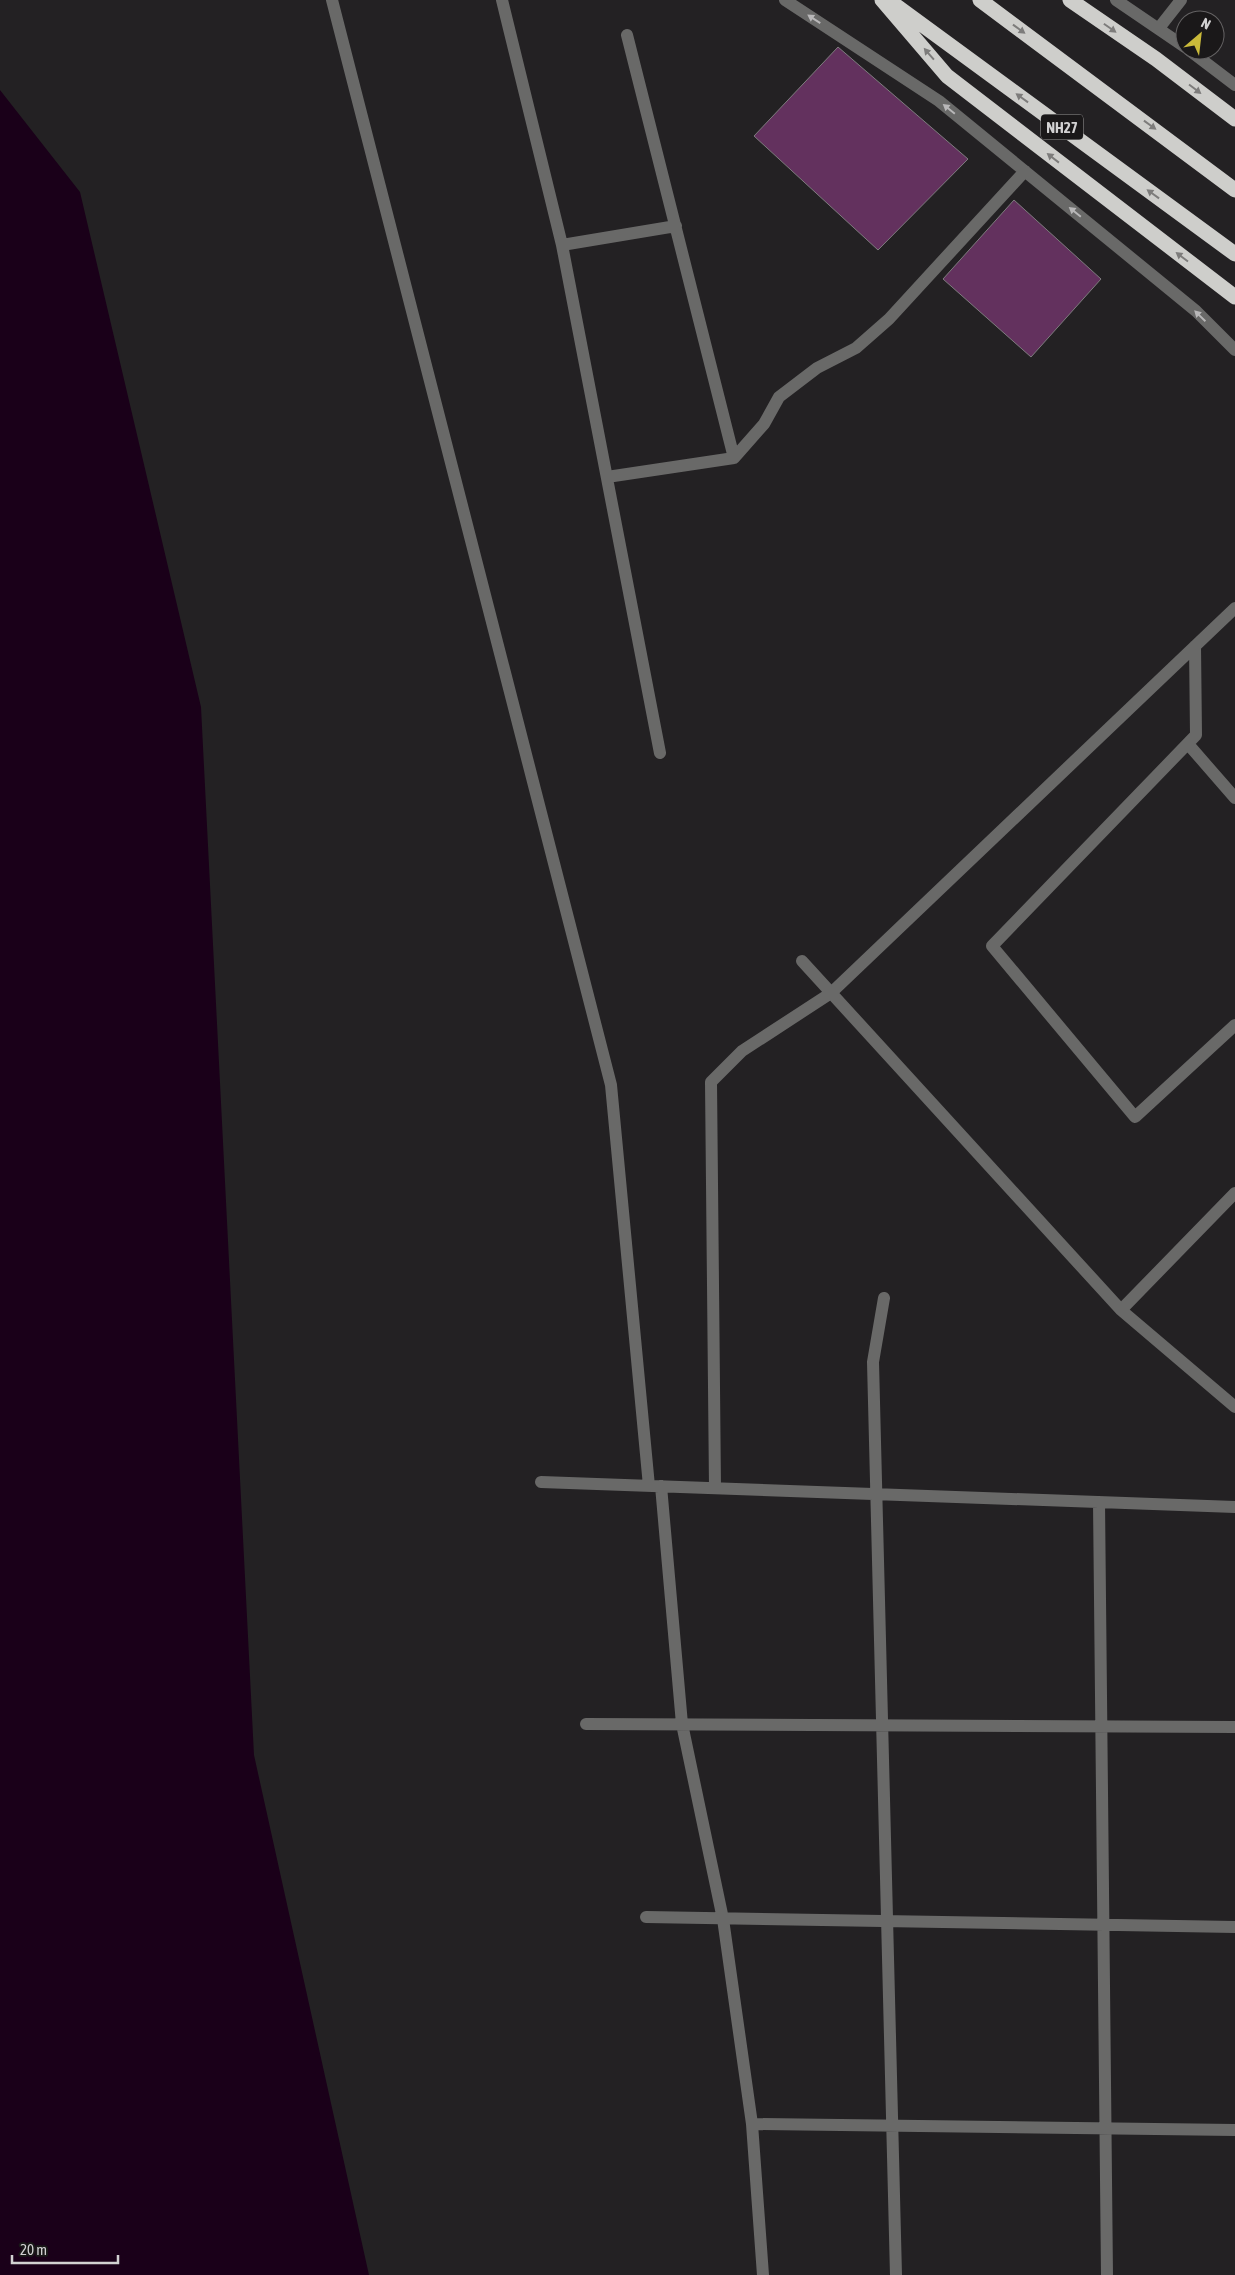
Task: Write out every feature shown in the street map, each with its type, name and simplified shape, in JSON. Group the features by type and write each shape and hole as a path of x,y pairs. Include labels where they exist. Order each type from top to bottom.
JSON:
{"highway":[{"path":"882,0 947,76 1235,297"},
{"name":"NH27","path":"889,0 1235,254"},
{"path":"980,0 1235,190"},
{"path":"1070,0 1156,60 1235,119"}],"street":[{"path":"332,0 611,1086 682,1724 722,1919 752,2124 763,2275"},
{"path":"502,0 562,245 660,753"},
{"path":"785,0 939,101 1196,311 1235,350"},
{"path":"1116,0 1175,40"},
{"path":"1159,28 1182,0"},
{"path":"627,35 734,458"},
{"path":"1201,60 1235,85"},
{"path":"607,477 734,458 764,424 778,397 798,380 817,368 856,348 889,319 1024,171"},
{"path":"562,245 676,226"},
{"path":"715,1488 711,1082 742,1051 831,993 1235,608"},
{"path":"1195,646 1196,735 992,946 1135,1117 1235,1025"},
{"path":"1188,744 1235,798"},
{"path":"802,961 1121,1310 1235,1407"},
{"path":"1121,1310 1235,1193"},
{"path":"884,1298 873,1362 896,2275"},
{"path":"541,1482 1235,1507"},
{"path":"1099,1502 1107,2275"},
{"path":"586,1724 1235,1727"},
{"path":"646,1917 1235,1927"},
{"path":"752,2124 1235,2130"}],"shaded area":[{"path":"0,90 80,192 201,707 254,1755 369,2275 0,2275"}],"building":[{"path":"838,47 968,159 878,250 754,136"},
{"path":"1014,200 1101,279 1031,357 943,279"}]}
